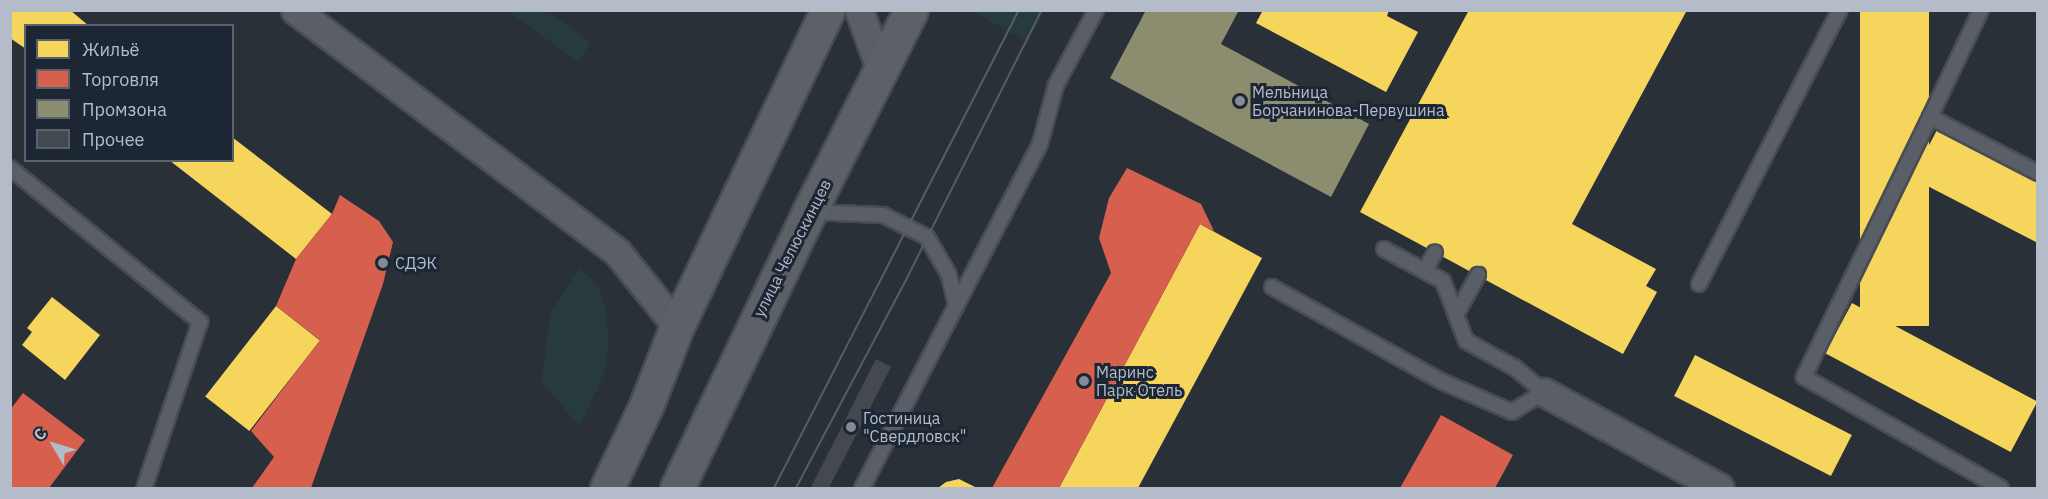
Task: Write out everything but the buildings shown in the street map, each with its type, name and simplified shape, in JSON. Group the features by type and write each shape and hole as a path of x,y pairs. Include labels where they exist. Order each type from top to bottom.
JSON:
{"main road":[{"path":"607,489 646,406 677,326 828,10"},
{"name":"улица Челюскинцев","path":"677,489 808,212 911,10"}],"street":[{"path":"295,10 617,252 677,326"},
{"path":"859,10 881,71"},
{"path":"1544,392 1720,489"}],"lane":[{"path":"862,489 1040,144 1056,85 1096,10"},
{"path":"1699,284 1840,10"},
{"path":"1981,10 1804,377 2001,489"},
{"path":"1930,117 2037,173"},
{"path":"10,168 200,322 144,489"},
{"path":"808,212 883,216 927,237 949,275 956,306"},
{"path":"1272,287 1441,381 1512,412 1544,392 1515,368 1466,341 1443,281 1384,249"},
{"path":"1425,271 1435,252"},
{"path":"1456,315 1478,275"}],"green space":[{"path":"508,11 547,11 591,43 578,62"},
{"path":"972,11 1045,11 1028,42"},
{"path":"579,268 598,285 607,313 608,346 605,371 580,427 541,381 551,312"}],"tram line":[{"path":"774,488 1019,10"},
{"path":"796,488 906,280 1042,10"}],"place":[{"name":"Мельница Борчанинова-Первушина","path":"1240,101"},
{"name":"СДЭК","path":"383,263"},
{"name":"Маринс Парк Отель","path":"1084,381"},
{"name":"Гостиница \"Свердловск\"","path":"851,427"}]}
